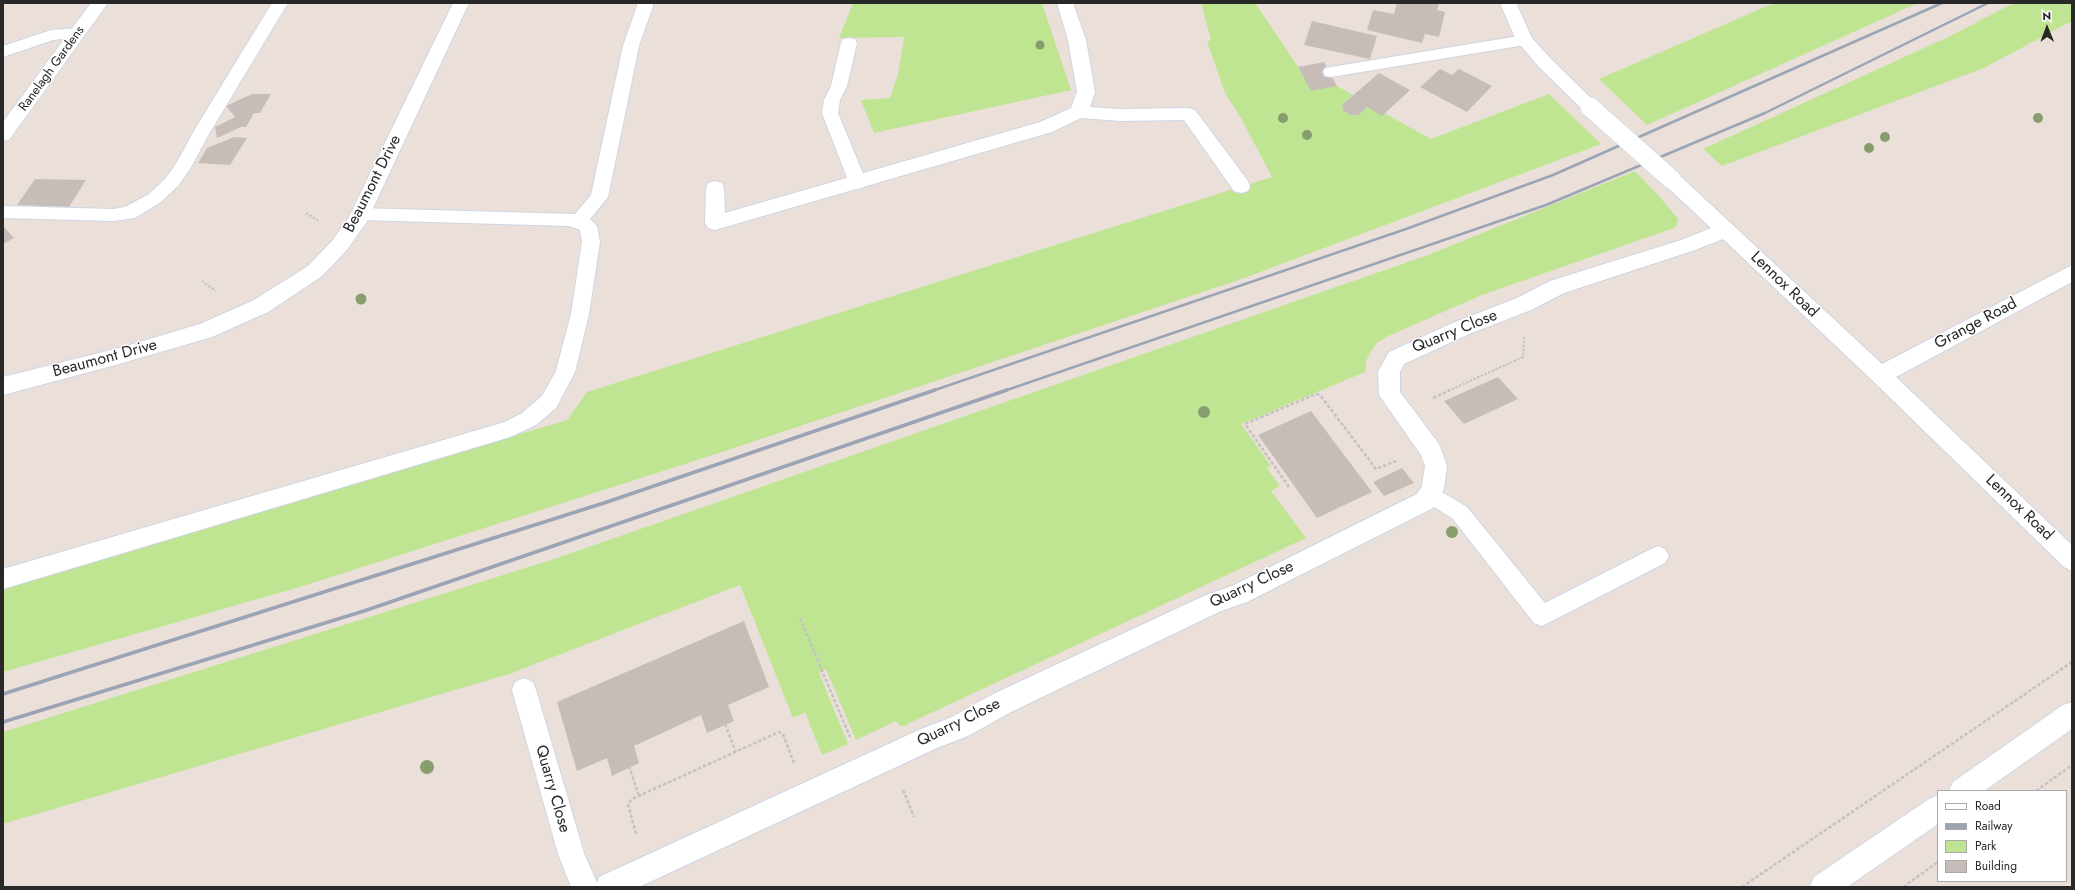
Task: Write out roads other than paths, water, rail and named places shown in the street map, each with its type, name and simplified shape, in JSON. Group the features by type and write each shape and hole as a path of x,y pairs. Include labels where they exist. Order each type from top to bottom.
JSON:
{"street":[{"name":"Ranelagh Gardens","path":"3,135 100,3"},
{"name":"Beaumont Drive","path":"3,386 187,337 238,317 288,290 315,271 347,236 360,214 461,3"},
{"path":"715,188 715,223 858,183 1046,127 1066,119 1078,112 1085,99 1086,92 1077,40 1065,3"},
{"name":"Lennox Road","path":"1508,3 1525,40 1544,62 1590,107 1671,179 1880,375 2072,560"},
{"path":"1078,112 1120,115 1189,114 1241,186"},
{"name":"Quarry Close","path":"609,887 930,738 959,727 1002,702 1214,603 1239,594 1408,511 1425,501 1434,489 1436,466 1431,451 1389,392 1389,369 1396,358 1406,352 1462,328 1524,304 1556,287 1688,245 1726,230"},
{"name":"Grange Road","path":"1880,375 2072,273"},
{"name":"Quarry Close","path":"524,690 572,854 585,887"},
{"path":"1963,790 2072,714"},
{"path":"1824,887 1937,809"}],"lane":[{"path":"3,212 113,216 129,213 155,198 172,182 184,165 205,126 280,3"},
{"path":"579,221 599,197 631,46 646,3"},
{"path":"3,52 51,35 78,33"},
{"path":"1331,72 1525,40"},
{"path":"849,43 839,86 832,100 831,115 858,183"},
{"path":"3,579 491,435 522,423 544,407 553,398 563,379 580,314 591,242 590,228 579,221 568,219 360,214"},
{"path":"1430,494 1460,514 1542,616 1658,556"}],"railway":[{"path":"932,391 1406,229 1553,175 1942,3"},
{"path":"1004,391 1546,205 1765,113 1988,3"},
{"path":"3,694 607,502 935,390"},
{"path":"3,722 364,611 1007,390"}]}
